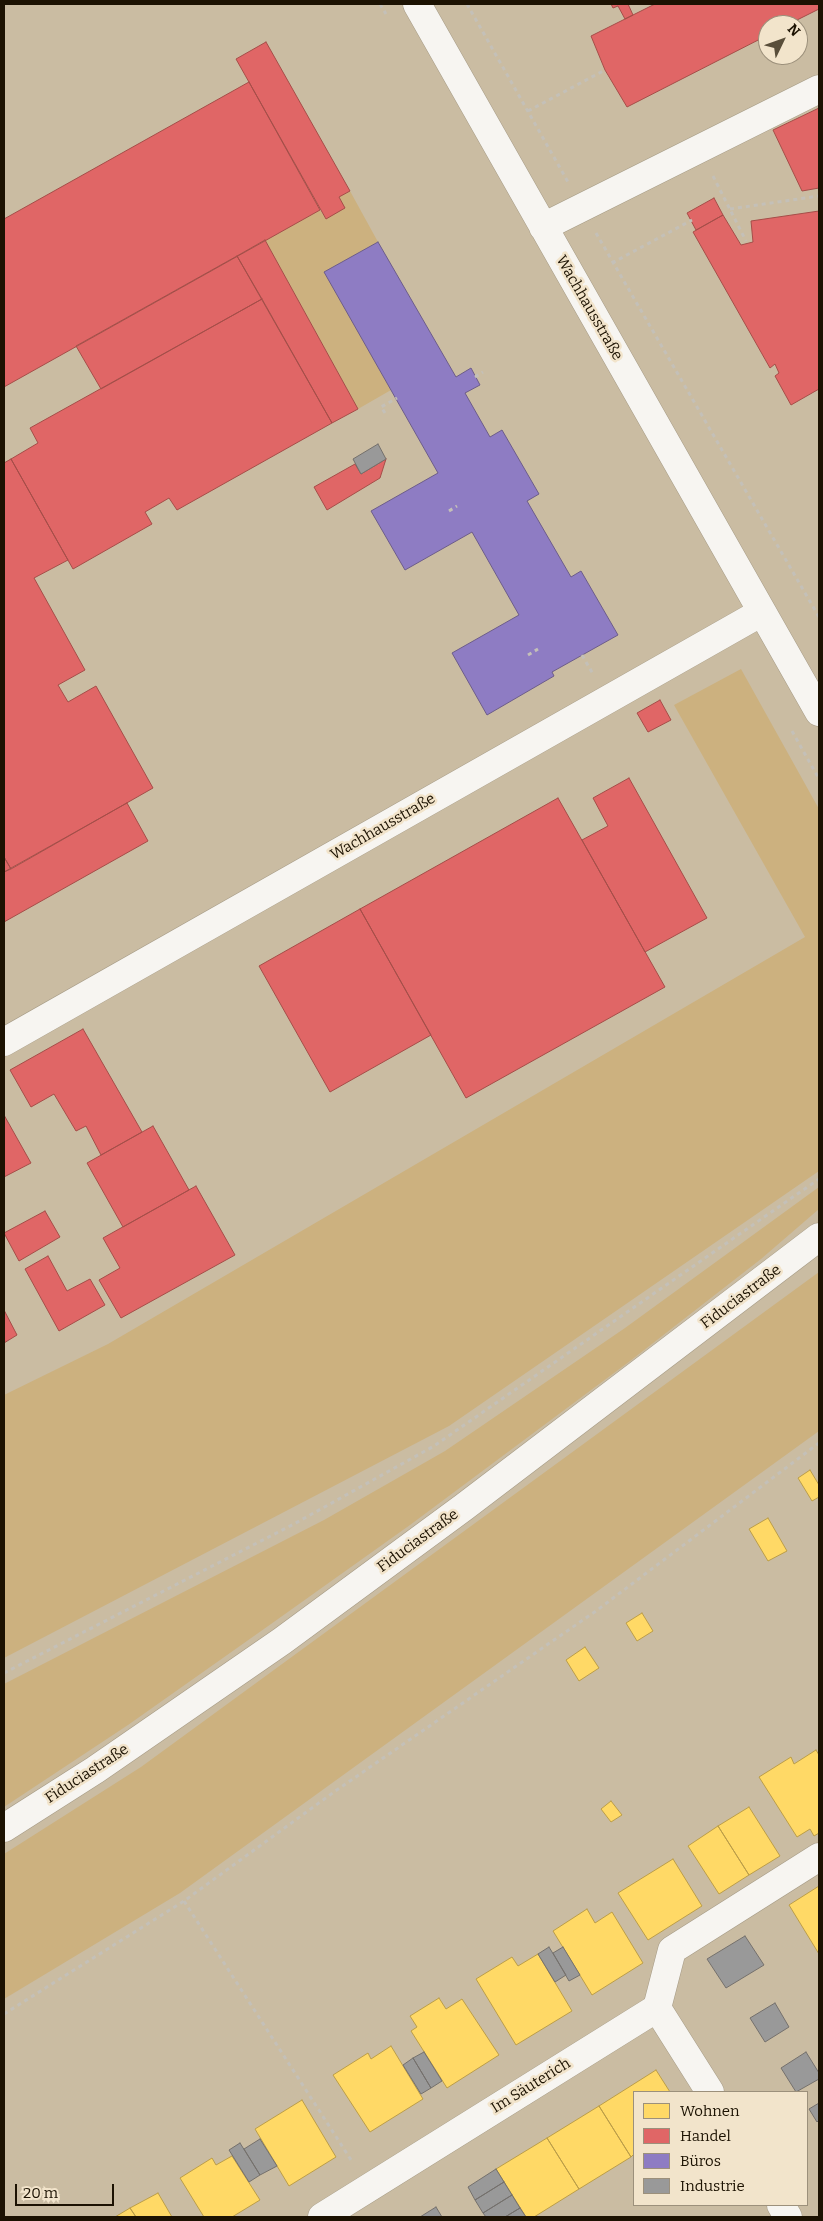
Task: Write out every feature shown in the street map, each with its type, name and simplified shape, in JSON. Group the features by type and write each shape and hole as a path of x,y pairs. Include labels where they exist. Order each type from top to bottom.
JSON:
{"street":[{"name":"Wachhausstraße","path":"417,4 819,712"},
{"path":"543,228 700,148 777,119 819,89"},
{"name":"Wachhausstraße","path":"4,1042 762,612"},
{"name":"Fiduciastraße","path":"4,1828 95,1770 282,1641 464,1507 819,1237"},
{"path":"709,2091 657,2008 672,1950 819,1858"},
{"name":"Im Säuterich","path":"322,2217 657,2008"},
{"path":"782,2206 788,2217"}],"path":[{"path":"467,4 612,263 819,618"},
{"path":"528,111 605,70"},
{"path":"700,148 746,241"},
{"path":"730,209 819,196"},
{"path":"612,263 692,220"},
{"path":"475,377 483,372"},
{"path":"385,413 382,407 397,398"},
{"path":"449,511 457,506"},
{"path":"528,655 538,649"},
{"path":"4,1673 294,1524 434,1446 819,1179"},
{"path":"4,2014 184,1901 342,1786 596,1612 819,1443"},
{"path":"184,1901 370,2188"}],"shaded area":[{"path":"350,191 378,242 325,272 391,390 358,409 265,240 320,210 326,219 339,197"},
{"path":"741,669 819,809 819,1171 449,1426 4,1658 4,1395 108,1344 805,937 674,705"},
{"path":"819,1187 819,1209 761,1259 630,1361 410,1525 128,1725 4,1807 4,1684 324,1520 445,1451 625,1328"},
{"path":"819,1272 819,1431 180,1893 4,1999 4,1854 141,1767"}],"building: Wohnen":[{"path":"810,1470 819,1485 819,1497 812,1501 798,1478"},
{"path":"768,1518 787,1551 768,1561 749,1529"},
{"path":"642,1613 653,1631 637,1641 626,1623"},
{"path":"585,1647 599,1668 579,1681 566,1660"},
{"path":"816,1750 819,1755 819,1833 814,1836 810,1829 797,1837 759,1777 791,1757 794,1764"},
{"path":"611,1801 622,1815 611,1822 601,1809"},
{"path":"749,1807 780,1856 749,1875 718,1826"},
{"path":"718,1826 749,1875 719,1894 688,1846"},
{"path":"673,1859 702,1906 648,1940 618,1893"},
{"path":"819,1886 819,1954 789,1905"},
{"path":"587,1909 595,1923 612,1912 643,1963 592,1995 553,1931"},
{"path":"538,1954 572,2011 516,2045 476,1979 512,1957 518,1966"},
{"path":"439,1998 446,2009 462,1999 499,2055 447,2088 411,2031 417,2027 410,2016"},
{"path":"391,2046 423,2099 370,2132 333,2075 368,2053 371,2059"},
{"path":"656,2070 669,2091 633,2091 633,2155 631,2157 599,2106"},
{"path":"302,2100 336,2157 289,2186 255,2129"},
{"path":"599,2106 631,2157 579,2189 547,2138"},
{"path":"547,2138 579,2189 534,2217 526,2217 496,2169"},
{"path":"232,2156 260,2200 232,2217 204,2217 180,2178 212,2158 216,2165"},
{"path":"158,2193 172,2217 136,2217 130,2208"},
{"path":"130,2208 136,2217 115,2217"}],"building: Handel":[{"path":"611,4 628,4 633,15 625,19 618,6 613,8"},
{"path":"655,4 819,4 819,9 807,15 758,15 758,40 627,107 605,70 591,36"},
{"path":"266,42 350,191 339,197 345,208 326,219 236,59"},
{"path":"249,82 320,210 4,387 4,219"},
{"path":"819,108 819,188 802,191 773,130"},
{"path":"714,198 723,215 696,230 687,213"},
{"path":"819,211 819,389 791,405 775,376 779,373 775,364 770,368 693,232 723,215 741,245 753,242 751,221"},
{"path":"265,240 358,409 332,423 237,256"},
{"path":"237,256 262,299 101,389 76,346"},
{"path":"262,299 332,423 177,510 169,498 145,512 152,524 73,569 11,459 38,443 30,428"},
{"path":"11,459 68,560 34,578 85,670 58,685 68,702 96,686 153,788 11,869 4,857 4,463"},
{"path":"386,459 380,478 327,510 314,487 355,464 361,474"},
{"path":"660,700 671,720 648,732 637,713"},
{"path":"629,778 707,918 645,952 582,840 608,826 593,798"},
{"path":"558,798 665,987 466,1098 360,909"},
{"path":"127,803 148,841 4,922 4,872"},
{"path":"4,857 11,869 4,872"},
{"path":"360,909 431,1035 330,1092 259,966"},
{"path":"83,1029 142,1132 101,1155 86,1126 76,1131 54,1094 31,1107 10,1070"},
{"path":"4,1115 31,1163 4,1177"},
{"path":"153,1126 189,1190 123,1227 87,1163"},
{"path":"196,1186 235,1255 121,1318 99,1280 120,1268 103,1238"},
{"path":"45,1211 60,1237 19,1261 4,1233"},
{"path":"48,1256 67,1291 90,1279 105,1305 59,1331 25,1269"},
{"path":"4,1310 17,1335 4,1343"}],"building: Büros":[{"path":"378,242 456,377 471,368 480,385 465,393 490,437 502,430 539,494 527,501 571,577 581,571 618,635 552,672 554,676 487,715 452,653 519,615 472,532 405,570 371,511 438,473 324,272"}],"building: Industrie":[{"path":"378,444 386,459 361,474 353,459"},
{"path":"745,1936 764,1965 726,1988 707,1959"},
{"path":"549,1947 566,1975 555,1982 538,1954"},
{"path":"563,1947 580,1975 569,1981 553,1953"},
{"path":"775,2003 789,2027 765,2042 750,2018"},
{"path":"424,2052 442,2081 431,2088 413,2058"},
{"path":"806,2052 819,2073 819,2079 795,2091 781,2068"},
{"path":"413,2058 431,2088 421,2094 403,2065"},
{"path":"819,2103 819,2120 817,2122 809,2109"},
{"path":"260,2139 277,2166 260,2175 244,2149"},
{"path":"240,2143 260,2175 249,2182 229,2150"},
{"path":"496,2169 504,2182 475,2200 468,2187"},
{"path":"504,2182 512,2195 483,2213 475,2200"},
{"path":"512,2195 520,2208 505,2217 486,2217 483,2213"},
{"path":"436,2207 442,2217 420,2217"},
{"path":"520,2208 526,2217 505,2217"}]}
